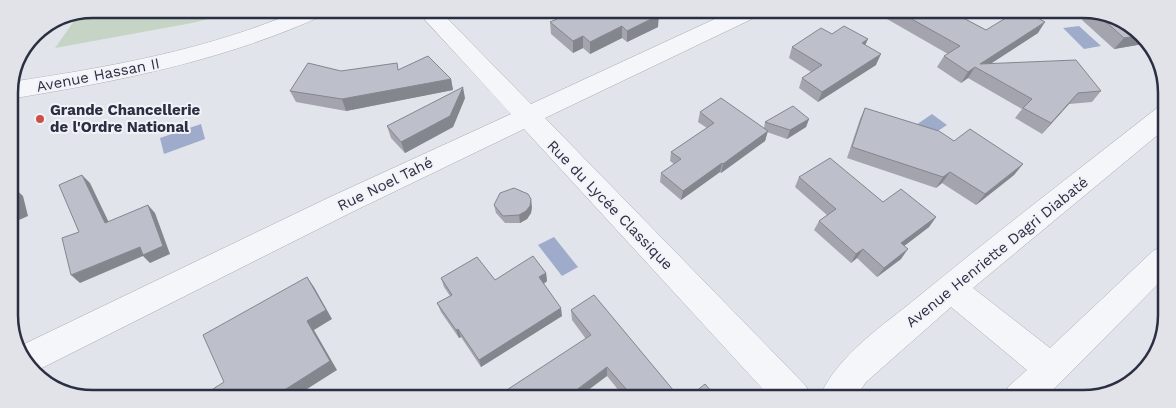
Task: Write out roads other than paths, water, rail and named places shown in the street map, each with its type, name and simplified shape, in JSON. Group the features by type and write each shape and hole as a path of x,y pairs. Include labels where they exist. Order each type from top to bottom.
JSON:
{"street":[{"name":"Avenue Hassan II","path":"18,90 90,78 187,58 254,37 298,18"},
{"name":"Rue du Lycée Classique","path":"434,18 526,117 786,390"},
{"name":"Rue Noel Tahé","path":"30,357 140,302 735,18"},
{"name":"Avenue Hassan II","path":"19,77 187,58"},
{"name":"Avenue Henriette Dagri Diabaté","path":"841,390 854,371 951,288 1158,120"},
{"path":"1029,390 1158,265"},
{"path":"951,288 1050,369"}],"water":[{"path":"1079,26 1101,46 1084,49 1063,28"},
{"path":"932,114 947,125 924,140 916,125"},
{"path":"201,124 205,139 164,154 160,138"},
{"path":"554,237 578,267 562,276 538,245"}],"place":[{"name":"Grande Chancellerie de l'Ordre National","path":"40,119"}]}
